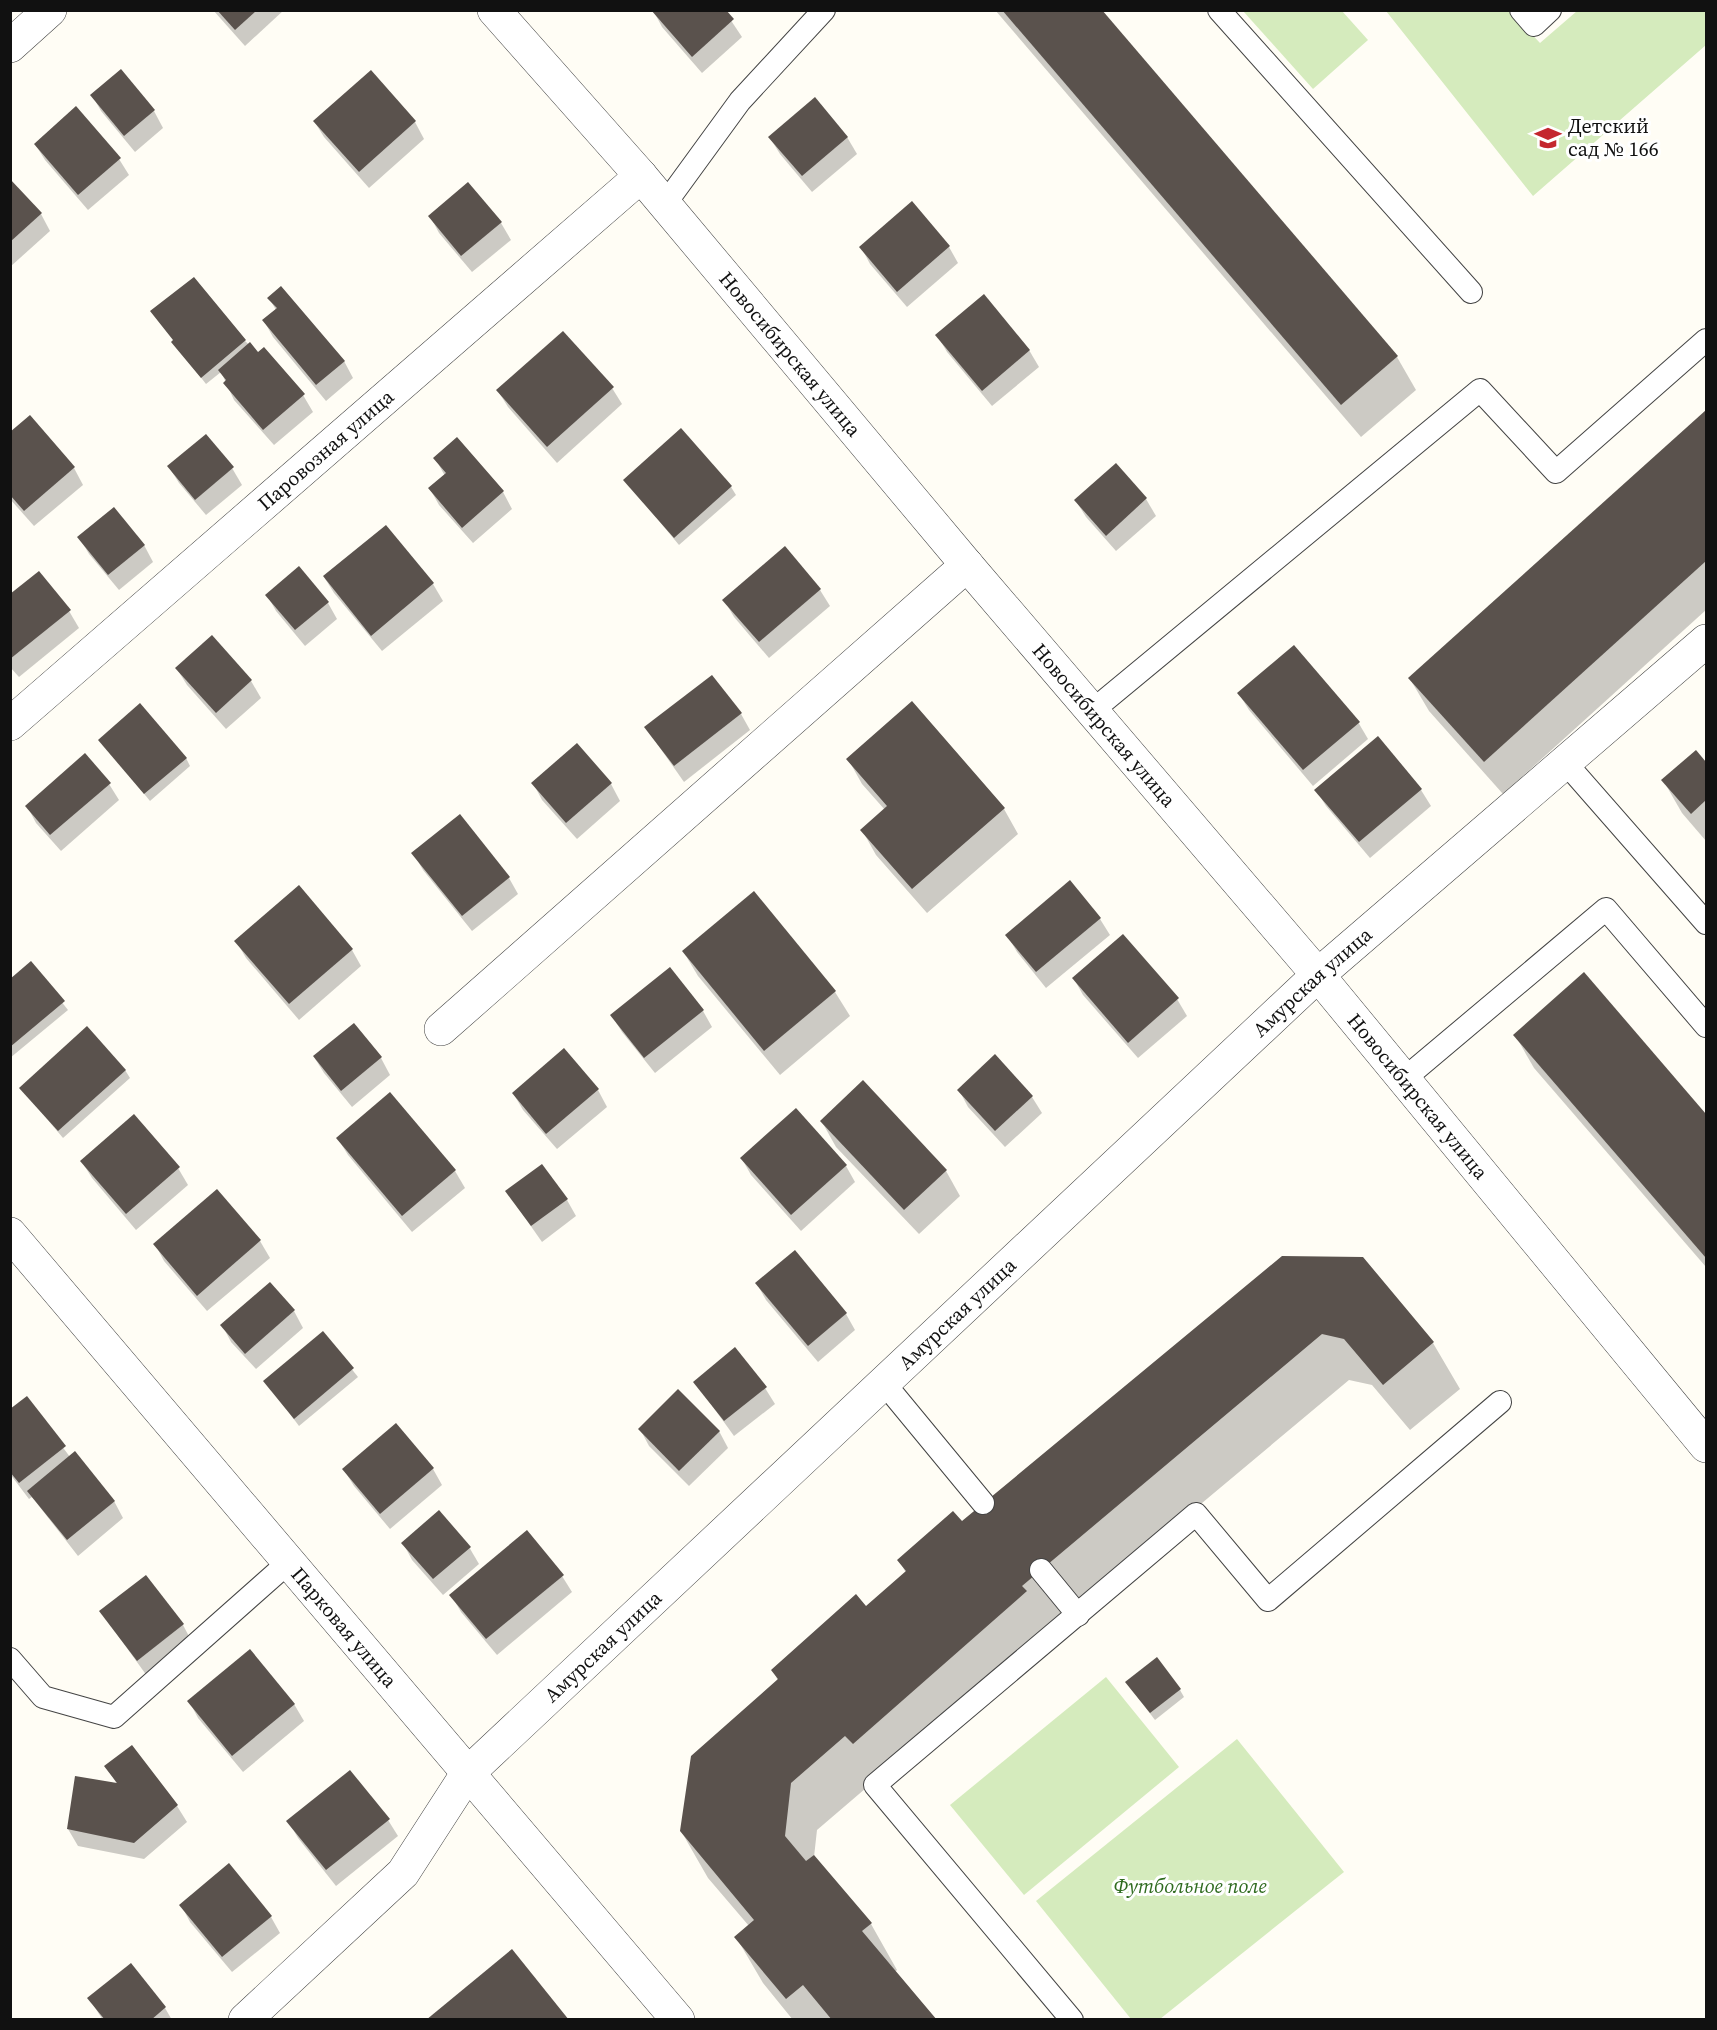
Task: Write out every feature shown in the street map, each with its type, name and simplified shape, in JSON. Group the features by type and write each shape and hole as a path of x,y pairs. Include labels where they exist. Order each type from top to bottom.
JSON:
{"street":[{"path":"10,46 50,10"},
{"name":"Новосибирская улица","path":"494,10 665,204 967,565 1318,975 1707,1446"},
{"name":"Паровозная улица","path":"10,724 641,176"},
{"path":"441,1029 967,565"},
{"name":"Амурская улица","path":"245,2019 402,1873 466,1774 1318,975 1564,761 1707,641"},
{"name":"Парковая улица","path":"10,1234 290,1561 466,1774 678,2019"}],"lane":[{"path":"665,204 740,101 824,10"},
{"path":"1219,10 1471,292"},
{"path":"1521,10 1534,25 1550,10"},
{"path":"1092,711 1480,390 1556,472 1707,340"},
{"path":"1564,761 1707,923"},
{"path":"1404,1079 1606,909 1707,1026"},
{"path":"884,1383 983,1503"},
{"path":"1072,2019 875,1785 1196,1514 1268,1600 1500,1402"},
{"path":"10,1659 43,1697 114,1717 290,1561"},
{"path":"1041,1569 1078,1615"}],"green space":[{"path":"1243,11 1342,11 1368,40 1313,89"},
{"name":"Детский сад № 166","path":"1386,11 1510,11 1540,43 1577,11 1706,11 1706,45 1533,196"},
{"path":"1106,1677 1179,1767 1024,1895 950,1805"},
{"name":"Футбольное поле","path":"1237,1739 1344,1872 1160,2019 1131,2019 1036,1901"}],"building":[{"path":"217,10 257,10 235,30"},
{"path":"651,10 726,10 734,19 692,57"},
{"path":"1002,10 1102,10 1398,356 1341,405"},
{"path":"121,69 155,110 124,136 90,95"},
{"path":"371,70 416,121 359,172 313,121"},
{"path":"815,97 848,137 802,176 768,137"},
{"path":"76,106 121,158 78,195 34,144"},
{"path":"10,179 42,213 10,242"},
{"path":"468,182 502,222 461,256 428,216"},
{"path":"912,201 950,246 897,292 859,247"},
{"path":"194,277 246,340 201,378 171,342 173,340 150,311"},
{"path":"281,286 345,361 316,385 262,320 277,308 267,298"},
{"path":"984,294 1030,350 982,391 935,335"},
{"path":"563,331 614,387 547,447 496,390"},
{"path":"250,342 258,352 264,347 305,394 263,430 223,383 226,380 218,370"},
{"path":"1706,410 1706,561 1484,762 1408,678"},
{"path":"30,415 75,467 24,511 10,495 10,432"},
{"path":"681,428 732,486 674,538 623,480"},
{"path":"206,434 234,467 195,500 167,466"},
{"path":"457,437 504,491 462,528 428,488 446,473 433,458"},
{"path":"1116,463 1147,498 1106,536 1074,500"},
{"path":"114,507 145,545 108,575 77,537"},
{"path":"386,525 434,583 371,636 323,576"},
{"path":"785,546 821,589 759,642 722,600"},
{"path":"299,566 329,602 295,630 265,595"},
{"path":"39,571 71,610 10,659 10,594"},
{"path":"212,635 252,680 216,713 175,668"},
{"path":"1294,645 1360,722 1303,770 1237,693"},
{"path":"712,675 742,713 674,766 644,727"},
{"path":"912,701 1005,808 912,889 860,830 887,806 846,759"},
{"path":"140,703 187,758 144,794 98,740"},
{"path":"1378,736 1422,789 1359,842 1314,790"},
{"path":"577,743 612,783 566,823 531,783"},
{"path":"1696,750 1706,762 1706,800 1691,814 1661,780"},
{"path":"85,753 111,783 50,835 25,806"},
{"path":"460,814 510,877 462,916 411,853"},
{"path":"1070,880 1101,918 1036,972 1005,935"},
{"path":"299,885 353,949 289,1004 234,941"},
{"path":"754,891 836,991 764,1051 682,951"},
{"path":"1123,934 1179,998 1128,1043 1072,978"},
{"path":"31,961 65,1001 10,1047 10,979"},
{"path":"670,967 704,1010 644,1058 610,1015"},
{"path":"1584,972 1706,1114 1706,1258 1513,1035"},
{"path":"354,1023 382,1057 341,1091 313,1056"},
{"path":"87,1026 126,1070 58,1131 19,1088"},
{"path":"564,1048 599,1089 546,1134 512,1093"},
{"path":"995,1054 1033,1096 995,1131 957,1090"},
{"path":"863,1080 947,1170 904,1210 820,1121"},
{"path":"390,1092 456,1170 402,1216 336,1138"},
{"path":"796,1108 847,1165 791,1215 740,1158"},
{"path":"134,1114 180,1167 126,1214 80,1161"},
{"path":"542,1164 568,1199 531,1226 505,1191"},
{"path":"217,1189 261,1240 197,1296 153,1244"},
{"path":"795,1250 847,1313 808,1346 755,1283"},
{"path":"1282,1256 1363,1257 1434,1342 1383,1385 1344,1339 1322,1334 1022,1586 1027,1591 853,1744 845,1736 791,1783 785,1836 806,1861 814,1855 872,1923 862,1931 937,2020 832,2020 803,1985 786,1999 734,1937 754,1920 680,1831 691,1756 778,1679 771,1670 856,1594 866,1606 906,1571 897,1560 953,1511 962,1521"},
{"path":"270,1282 295,1310 245,1354 220,1325"},
{"path":"323,1331 354,1368 294,1419 263,1381"},
{"path":"735,1347 767,1387 724,1421 693,1382"},
{"path":"678,1389 720,1431 679,1471 638,1429"},
{"path":"27,1396 66,1446 19,1483 10,1472 10,1409"},
{"path":"396,1423 434,1468 380,1514 342,1469"},
{"path":"75,1451 115,1501 67,1540 27,1491"},
{"path":"439,1510 471,1547 433,1579 401,1543"},
{"path":"527,1530 564,1575 486,1639 449,1595"},
{"path":"146,1575 184,1624 137,1661 99,1611"},
{"path":"250,1649 295,1704 232,1756 187,1701"},
{"path":"1157,1657 1181,1689 1150,1713 1125,1682"},
{"path":"132,1745 178,1805 134,1843 67,1829 75,1776 117,1783 104,1766"},
{"path":"350,1770 390,1819 326,1870 286,1821"},
{"path":"229,1863 272,1916 222,1957 179,1905"},
{"path":"512,1949 569,2020 426,2020"},
{"path":"131,1963 166,2007 151,2020 105,2020 87,1998"}],"place":[{"name":"Детский сад № 166","path":"1548,138"}]}
